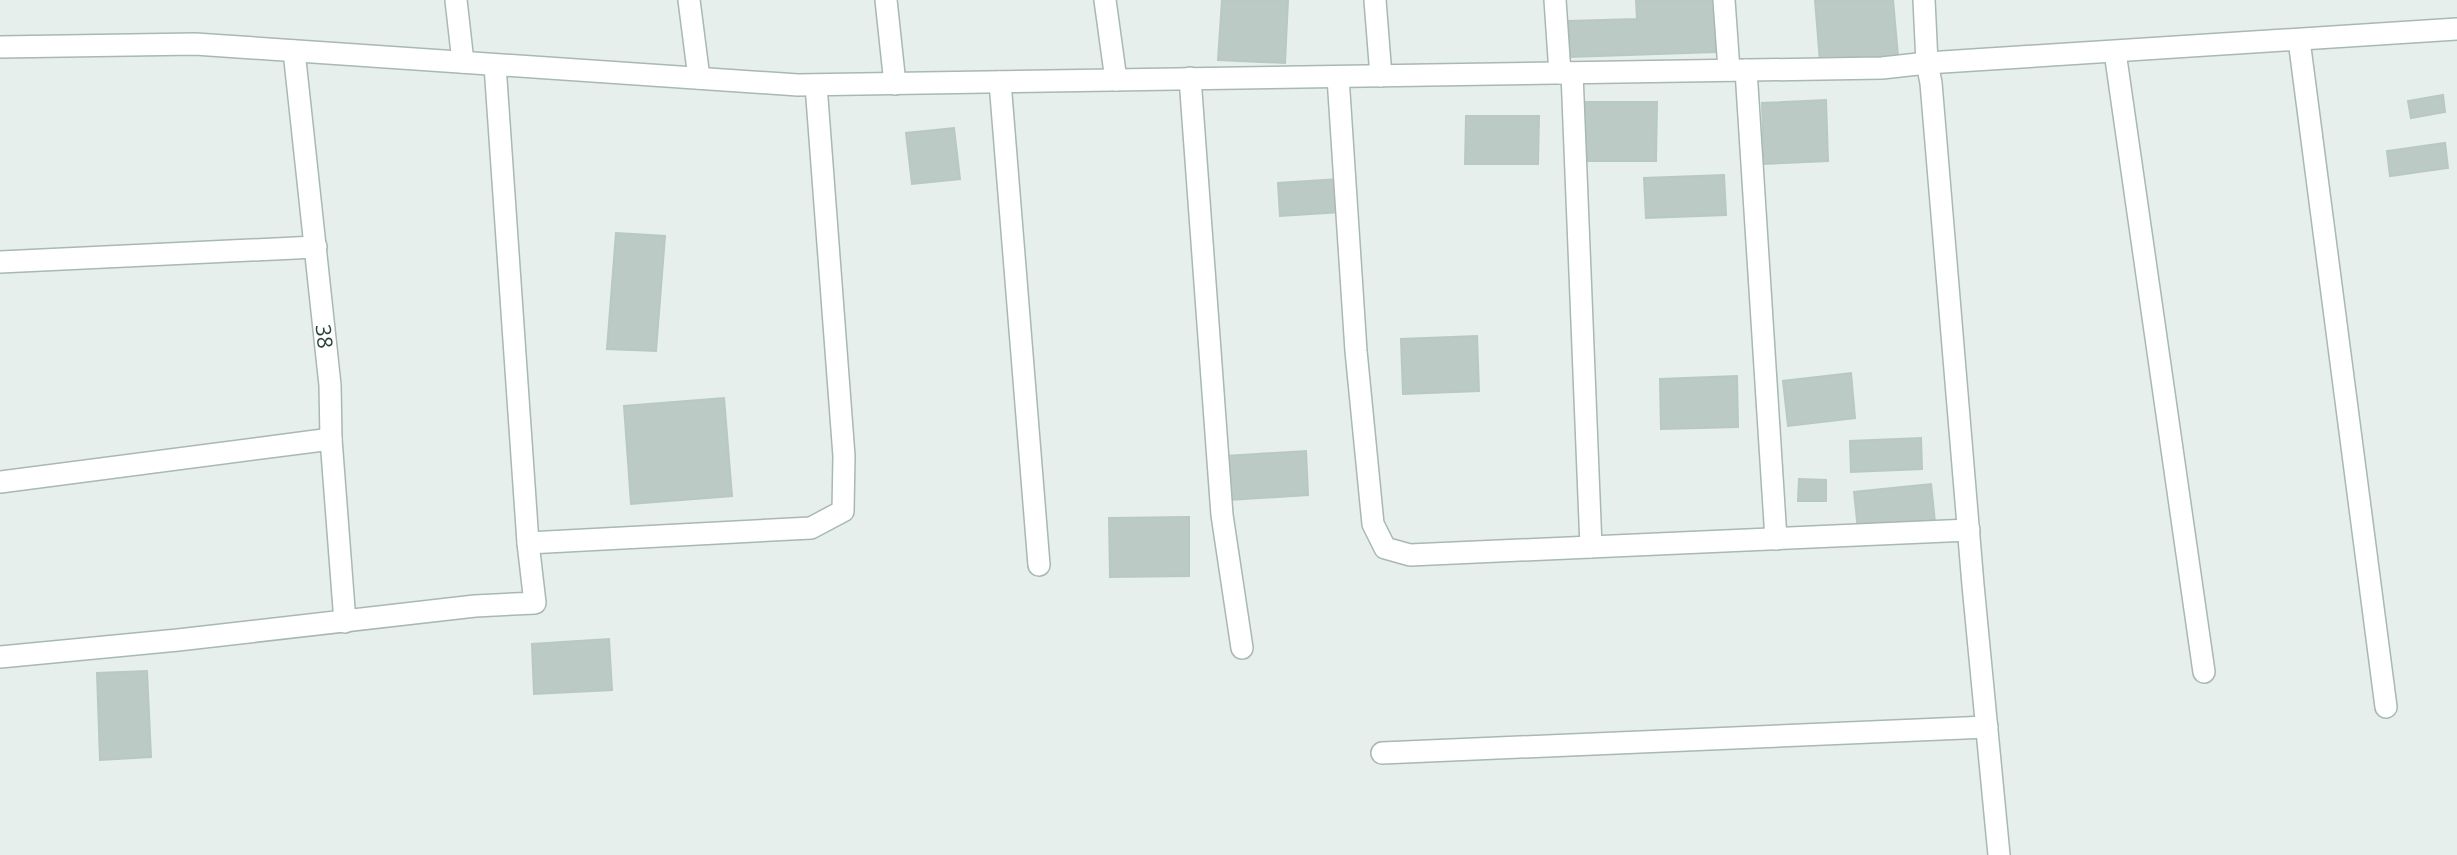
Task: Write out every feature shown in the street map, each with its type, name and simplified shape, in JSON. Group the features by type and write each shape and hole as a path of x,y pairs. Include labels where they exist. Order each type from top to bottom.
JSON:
{"street":[{"path":"456,0 463,62"},
{"path":"689,0 699,78"},
{"path":"886,0 895,83"},
{"path":"1105,0 1116,80"},
{"path":"1375,0 1381,76"},
{"path":"1555,0 1566,73 1591,547"},
{"path":"1724,0 1738,70 1776,539"},
{"path":"1924,0 1927,63 1931,83 1999,855"},
{"path":"0,47 195,44 816,85 1882,68 2457,29"},
{"path":"2299,40 2386,707"},
{"name":"38","path":"295,51 330,385 331,439 345,621"},
{"path":"2115,52 2204,672"},
{"path":"0,657 475,606 534,603 495,65"},
{"path":"1338,76 1356,351 1373,524 1385,548 1410,555 1969,530"},
{"path":"1190,79 1222,515 1242,648"},
{"path":"1000,82 1039,565"},
{"path":"528,543 811,528 843,511 844,456 816,85"},
{"path":"0,262 316,247"},
{"path":"0,482 331,439"},
{"path":"1382,753 1987,727"}],"building":[{"path":"1222,0 1288,0 1285,63 1218,60"},
{"path":"1636,0 1714,0 1716,52 1570,57 1569,21 1637,19"},
{"path":"1815,0 1893,0 1898,56 1820,62"},
{"path":"2443,95 2445,112 2411,118 2408,101"},
{"path":"1826,100 1828,161 1764,164 1762,103"},
{"path":"1580,102 1657,102 1656,161 1580,161"},
{"path":"1466,116 1539,116 1538,164 1465,164"},
{"path":"954,128 960,179 912,184 906,133"},
{"path":"2445,143 2448,168 2390,176 2387,151"},
{"path":"1724,175 1726,215 1646,218 1644,178"},
{"path":"1340,179 1342,212 1280,216 1278,183"},
{"path":"616,233 665,236 656,351 607,349"},
{"path":"1477,336 1479,391 1403,394 1401,339"},
{"path":"1851,373 1855,418 1788,426 1783,381"},
{"path":"1737,376 1738,427 1661,429 1660,379"},
{"path":"724,398 732,496 631,504 624,406"},
{"path":"1921,438 1922,469 1851,472 1850,441"},
{"path":"1306,451 1308,495 1229,500 1226,456"},
{"path":"1799,479 1826,480 1826,501 1798,501"},
{"path":"1931,484 1935,522 1858,530 1854,492"},
{"path":"1189,517 1189,576 1110,577 1109,518"},
{"path":"609,639 612,690 534,694 532,644"},
{"path":"147,671 151,757 100,760 97,673"}]}
